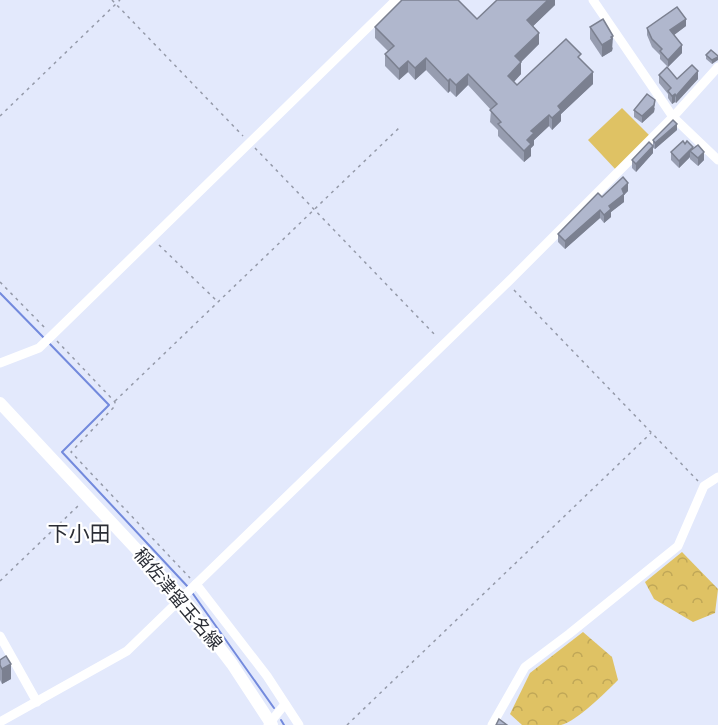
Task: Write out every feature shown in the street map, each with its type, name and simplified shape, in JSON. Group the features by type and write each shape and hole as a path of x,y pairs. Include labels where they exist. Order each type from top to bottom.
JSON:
{"main road":[{"name":"稲佐津留玉名線","path":"0,403 181,596 232,664 270,724"}],"street":[{"path":"0,363 39,348 396,0"},
{"path":"593,0 673,117 718,160"},
{"path":"0,722 127,651 181,596 507,283 673,117 718,67"},
{"path":"492,725 525,667 678,546 704,486 718,477"},
{"path":"196,584 267,676 299,725"},
{"path":"0,636 37,702"},
{"path":"270,724 285,704"}],"path":[{"path":"112,0 444,345"},
{"path":"0,116 120,0"},
{"path":"196,584 71,452 114,407 115,402 400,127"},
{"path":"152,238 219,302"},
{"path":"0,282 115,402"},
{"path":"507,283 704,486"},
{"path":"347,725 651,433"},
{"path":"0,581 87,497"}],"green space":[{"path":"622,108 651,137 617,171 588,140"},
{"path":"682,552 718,589 715,613 693,622 654,599 645,582"},
{"path":"583,632 612,657 618,680 591,706 568,722 561,725 522,725 510,714 530,673"}],"building":[{"path":"402,0 458,0 477,19 497,0 548,0 527,20 539,33 515,56 521,62 508,76 517,85 566,39 581,54 578,57 593,72 558,106 561,110 552,118 549,115 531,131 534,133 527,140 531,144 524,151 498,124 501,122 490,110 497,104 468,74 456,85 450,79 448,81 426,58 415,68 408,61 399,69 385,54 394,46 375,27"},
{"path":"677,7 686,19 670,30 682,45 668,60 660,51 662,49 652,39 647,28"},
{"path":"603,19 613,36 602,45 590,27"},
{"path":"711,50 718,56 712,60 706,55"},
{"path":"692,65 698,71 676,96 675,94 672,96 668,91 671,88 659,75 667,67 677,79"},
{"path":"647,94 655,100 654,105 642,116 634,110"},
{"path":"673,120 677,124 655,143 653,140"},
{"path":"683,141 685,144 687,141 693,147 679,161 671,152"},
{"path":"649,142 653,146 636,164 632,160"},
{"path":"698,145 704,152 698,158 690,151"},
{"path":"623,177 628,183 622,189 624,194 609,206 611,209 604,215 600,210 565,241 558,234 598,193 602,197"},
{"path":"6,656 11,664 2,669 0,660"},
{"path":"499,719 507,725 496,725"}],"waterway":[{"path":"0,293 44,338"},
{"path":"48,342 109,405 62,452 188,587"},
{"path":"191,591 274,708"},
{"path":"281,720 284,725"}],"district":[{"name":"下小田","path":"79,534"}]}
